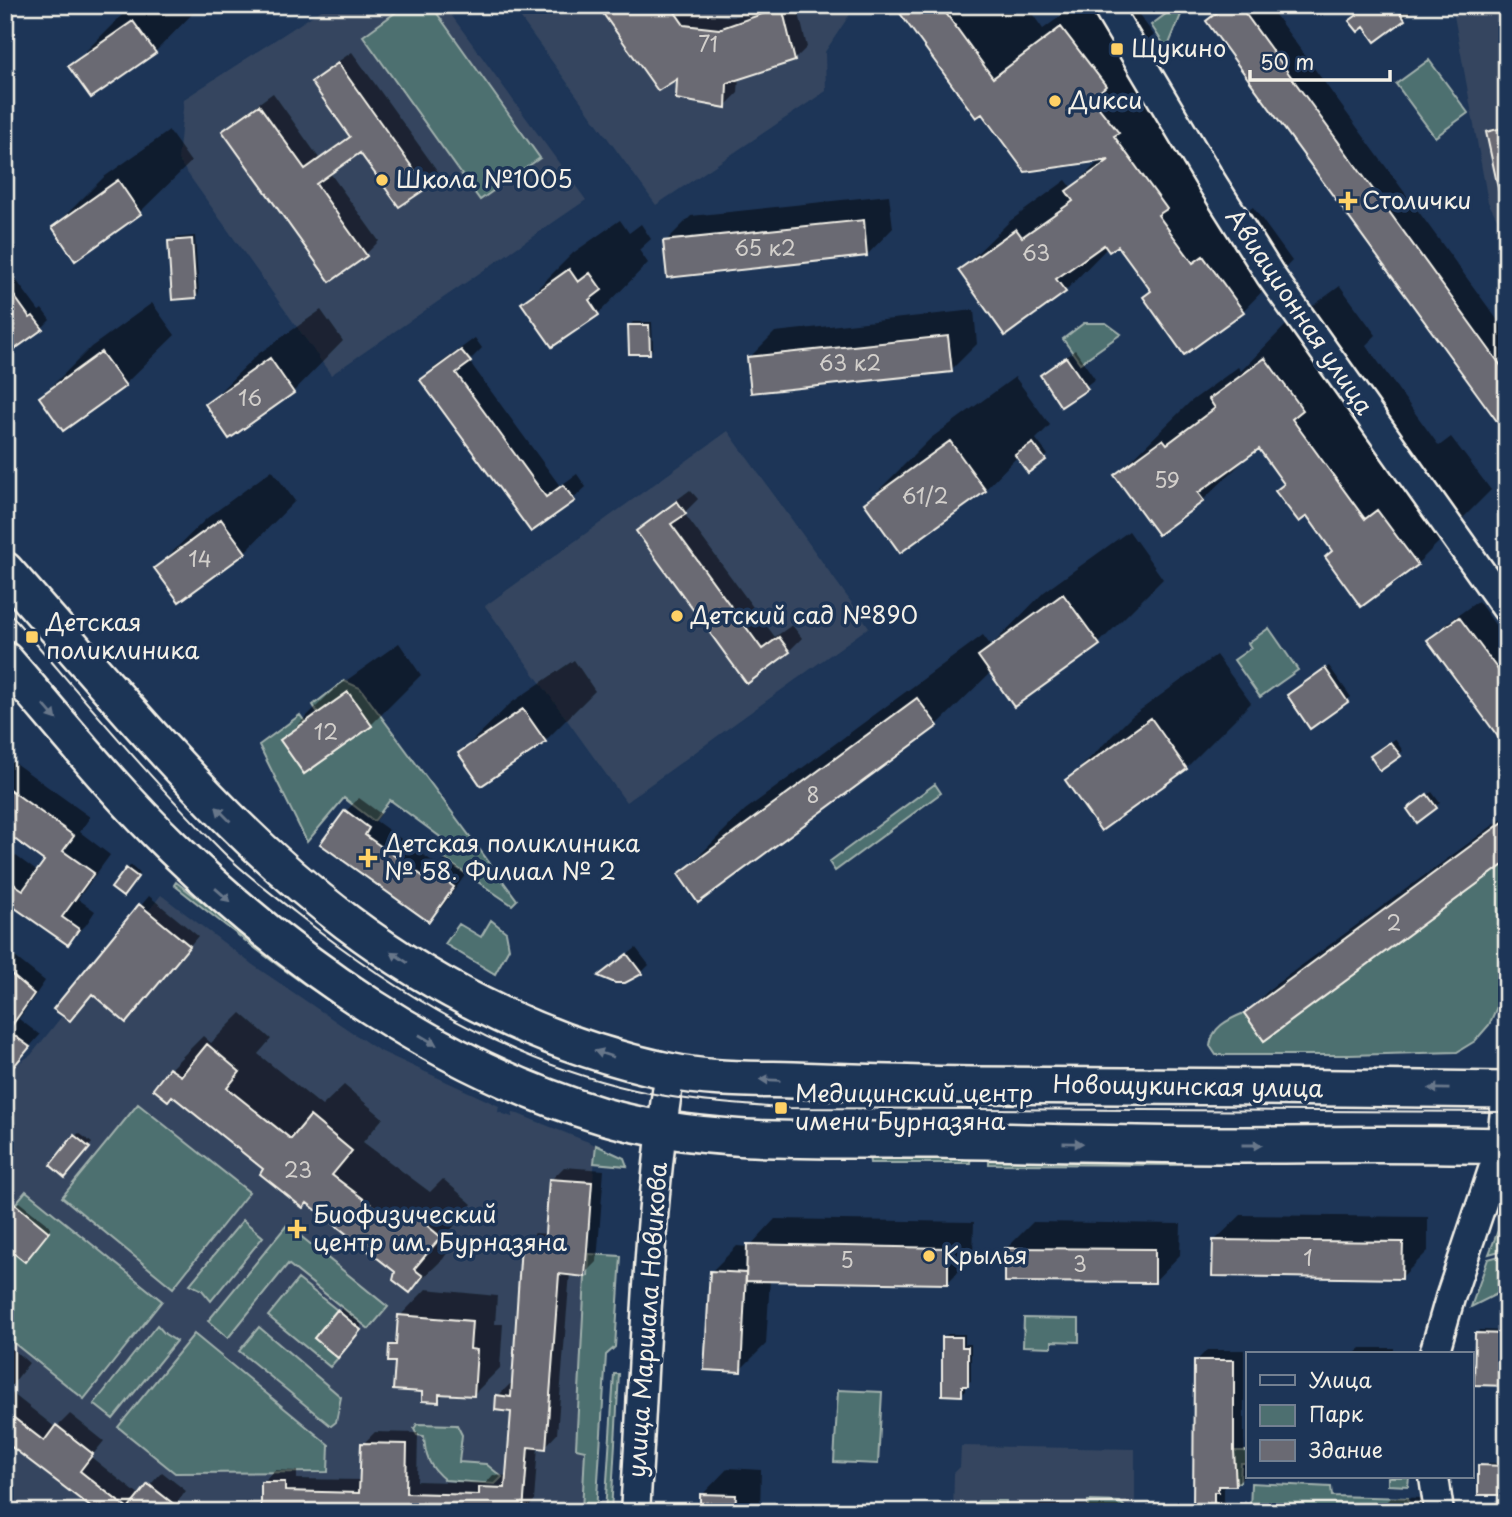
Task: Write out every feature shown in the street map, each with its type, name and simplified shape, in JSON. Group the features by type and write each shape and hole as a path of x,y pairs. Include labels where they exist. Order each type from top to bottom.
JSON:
{"main road":[{"name":"Новощукинская улица","path":"5,569 202,793 279,866 350,925 421,972 490,1010 541,1032 609,1056 670,1072 707,1077 911,1084 1507,1091"},
{"path":"5,660 170,845 248,917 326,975 441,1047 516,1084 607,1117 706,1135 808,1139 1184,1145 1504,1146"}],"street":[{"name":"Авиационная улица","path":"1106,5 1271,276 1507,609"},
{"name":"улица Маршала Новикова","path":"635,1512 648,1287 662,1128 670,1072"},
{"path":"1435,1352 1450,1298 1504,1146 1507,1091"},
{"path":"1434,1478 1440,1512"}],"shaded area":[{"name":"Школа №1005","path":"329,5 444,5 586,200 331,375 178,160 184,99"},
{"path":"511,5 856,5 825,52 826,91 656,205"},
{"path":"1458,5 1507,5 1507,237 1488,202 1453,10"},
{"name":"Детский сад №890","path":"728,431 869,627 626,802 485,606"},
{"name":"Биофизический центр им. Бурназяна","path":"161,895 253,965 378,1050 499,1106 498,1112 512,1117 513,1113 518,1114 596,1145 585,1277 576,1448 586,1449 582,1512 5,1512 5,1073 31,1055 62,1016 70,1021 77,1012 80,997"},
{"path":"961,1446 1135,1449 1135,1512 953,1512 954,1473 960,1467"}],"green space":[{"path":"406,5 431,5 540,158 480,200 363,36"},
{"path":"1178,5 1185,5 1167,49 1151,25"},
{"path":"1429,60 1468,113 1435,137 1396,84"},
{"path":"1084,323 1106,323 1121,334 1080,363 1063,339"},
{"path":"1269,628 1298,670 1260,697 1234,660 1251,648 1248,643"},
{"path":"344,681 360,688 517,900 512,905 447,861 441,853 443,839 390,800 374,821 344,798 307,842 259,745 300,715 305,722 280,740 304,774 372,726 348,692 318,713 313,705"},
{"path":"935,784 941,793 835,871 829,862"},
{"path":"1507,862 1507,984 1489,1025 1475,1041 1457,1052 1349,1055 1216,1055 1210,1046 1217,1029 1244,1013 1264,1041"},
{"path":"176,882 313,986 489,1091 401,1045 333,1004 226,926 174,885"},
{"path":"491,920 506,932 509,948 495,974 445,944 459,924 481,937"},
{"path":"138,1104 249,1192 173,1288 62,1197"},
{"path":"596,1145 624,1158 627,1166 594,1163"},
{"path":"869,1155 971,1156 970,1163 870,1163"},
{"path":"989,1157 1176,1158 1176,1165 989,1164"},
{"path":"26,1191 162,1301 84,1399 5,1336 5,1216"},
{"path":"1507,1207 1507,1249 1489,1254"},
{"path":"243,1220 263,1237 211,1301 202,1290 190,1284"},
{"path":"287,1225 388,1307 369,1329 288,1264 228,1338 208,1321"},
{"path":"589,1254 621,1256 615,1347 606,1355 596,1512 582,1512 585,1450 576,1448 585,1277 588,1276"},
{"path":"1507,1254 1507,1289 1471,1307 1488,1259"},
{"path":"298,1279 337,1310 314,1338 338,1358 330,1367 268,1316"},
{"path":"1024,1318 1079,1319 1079,1342 1052,1341 1052,1347 1023,1346"},
{"path":"157,1325 176,1341 113,1419 94,1404"},
{"path":"259,1327 341,1397 336,1422 331,1426 239,1351"},
{"path":"194,1334 329,1445 328,1472 175,1473 118,1427"},
{"path":"614,1374 619,1374 611,1512 605,1512"},
{"path":"838,1390 882,1392 878,1464 834,1462"},
{"path":"417,1424 457,1425 462,1435 459,1462 486,1464 502,1477 495,1484 445,1480 429,1461 424,1436 417,1435 414,1429"},
{"path":"1234,1451 1246,1451 1246,1463 1241,1463 1240,1482 1236,1482"},
{"path":"1388,1478 1409,1478 1408,1486 1388,1485"},
{"path":"1251,1483 1331,1487 1332,1496 1408,1498 1407,1511 1337,1509 1336,1512 1250,1512"},
{"path":"978,1501 1006,1501 1005,1512 964,1512 964,1508 972,1508"},
{"path":"1088,1501 1120,1502 1126,1512 1088,1512"}],"building":[{"path":"597,5 670,5 684,25 719,29 782,7 795,61 727,83 726,108 676,99 677,79 658,91"},
{"path":"894,5 940,5 993,78 1061,27 1106,86 1092,99 1119,133 1114,136 1167,209 1158,215 1193,263 1203,256 1244,312 1184,355 1143,297 1151,291 1118,246 1109,252 1104,245 1056,279 1066,292 1005,336 958,270 1016,229 1022,237 1073,201 1066,191 1109,160 1025,172 982,114 976,118"},
{"path":"1227,5 1239,5 1507,374 1507,435 1206,21"},
{"path":"1350,5 1395,5 1405,20 1375,42 1364,27 1358,32 1349,21 1357,15"},
{"path":"133,21 156,53 91,98 68,66"},
{"path":"338,63 427,188 399,207 360,153 316,184 367,256 330,282 222,131 259,105 305,169 350,137 311,82"},
{"path":"1502,128 1507,152 1507,196 1500,197 1486,132"},
{"path":"118,180 141,214 75,261 52,227"},
{"path":"864,220 867,256 667,278 663,241"},
{"path":"192,239 196,298 172,300 168,241"},
{"path":"569,269 578,282 590,273 602,290 589,300 599,315 552,347 521,303"},
{"path":"5,283 30,318 33,316 43,329 5,356"},
{"path":"628,325 649,325 650,354 629,354"},
{"path":"948,336 952,372 751,393 747,357"},
{"path":"461,350 471,362 456,373 546,497 563,485 575,501 531,532 420,380"},
{"path":"101,352 126,386 63,431 39,397"},
{"path":"1066,357 1088,389 1061,407 1040,375"},
{"path":"270,358 294,393 229,439 205,404"},
{"path":"1265,358 1303,410 1292,419 1365,519 1377,510 1418,565 1361,607 1325,557 1332,551 1307,516 1299,522 1275,491 1284,484 1259,449 1198,493 1204,501 1158,535 1114,475 1163,439 1167,444 1215,408 1209,399"},
{"path":"950,441 986,491 900,553 864,503"},
{"path":"1033,443 1046,460 1028,473 1015,455"},
{"path":"677,501 686,514 671,524 762,649 779,637 790,652 747,684 636,531"},
{"path":"221,519 246,553 179,602 154,568"},
{"path":"1063,594 1100,645 1014,707 978,656"},
{"path":"1459,617 1507,682 1507,749 1427,640"},
{"path":"1325,668 1348,702 1310,729 1287,695"},
{"path":"348,692 372,726 304,774 280,740"},
{"path":"917,698 938,726 698,903 678,874"},
{"path":"523,709 546,742 481,786 458,753"},
{"path":"1151,718 1187,769 1101,831 1065,780"},
{"path":"1390,742 1401,756 1380,771 1370,756"},
{"path":"5,786 74,836 63,851 94,873 62,917 79,929 68,945 5,901 5,878 23,890 44,861 5,832"},
{"path":"1427,794 1437,808 1417,823 1407,809"},
{"name":"Детская поликлиника № 58. Филиал № 2","path":"345,810 369,828 365,835 427,879 432,871 454,887 429,922 320,844"},
{"path":"1507,819 1507,862 1264,1041 1244,1013"},
{"path":"126,868 138,877 123,897 111,888"},
{"path":"139,904 190,946 126,1023 92,994 70,1021 53,1009"},
{"path":"627,954 642,974 625,983 615,983 598,976"},
{"path":"5,969 34,994 8,1031 30,1047 5,1077"},
{"path":"207,1044 240,1072 227,1088 291,1139 310,1116 352,1151 332,1175 397,1224 409,1211 441,1237 414,1269 423,1276 410,1293 393,1280 395,1272 307,1203 303,1208 260,1174 263,1169 172,1096 168,1101 153,1089 169,1068 181,1076"},
{"path":"74,1135 90,1148 65,1178 50,1165"},
{"path":"549,1179 592,1182 585,1277 559,1274 546,1449 528,1447 523,1512 261,1512 261,1482 285,1482 285,1491 359,1493 361,1443 407,1444 406,1493 479,1495 479,1487 505,1488 511,1412 495,1410 496,1395 511,1397 521,1245 544,1247"},
{"path":"15,1204 49,1232 25,1262 5,1246 5,1216"},
{"path":"1213,1240 1403,1242 1402,1279 1212,1276"},
{"path":"747,1244 948,1248 948,1284 746,1281"},
{"path":"1005,1248 1155,1249 1155,1283 1005,1282"},
{"path":"710,1271 746,1273 741,1372 704,1370"},
{"path":"337,1310 361,1330 338,1358 314,1338"},
{"path":"398,1315 472,1321 470,1349 477,1350 474,1396 439,1394 439,1402 422,1401 422,1392 393,1390 395,1362 388,1362 389,1345 396,1345"},
{"path":"1475,1333 1507,1334 1507,1386 1474,1385"},
{"path":"942,1337 962,1337 962,1347 968,1347 968,1386 962,1386 962,1396 942,1395"},
{"path":"1194,1360 1234,1360 1236,1486 1218,1486 1218,1492 1214,1492 1214,1512 1193,1512"},
{"path":"5,1411 44,1441 56,1425 93,1454 80,1471 128,1509 148,1484 184,1512 97,1512 5,1442"},
{"path":"1478,1465 1507,1466 1507,1495 1478,1495"},
{"path":"700,1494 736,1495 735,1512 700,1512"}],"tram line":[{"path":"5,608 167,793 223,852 258,883 334,942 414,997 498,1042 588,1077 671,1097 781,1108 1507,1112"}],"place":[{"name":"Щукино","path":"1117,49"},
{"name":"Дикси","path":"1055,101"},
{"name":"Школа №1005","path":"382,180"},
{"name":"Столички","path":"1348,201"},
{"name":"Детский сад №890","path":"677,616"},
{"name":"Детская поликлиника","path":"32,637"},
{"name":"Детская поликлиника № 58. Филиал № 2","path":"368,858"},
{"name":"Медицинский центр имени Бурназяна","path":"781,1108"},
{"name":"Биофизический центр им. Бурназяна","path":"297,1229"},
{"name":"Крылья","path":"929,1256"}]}
